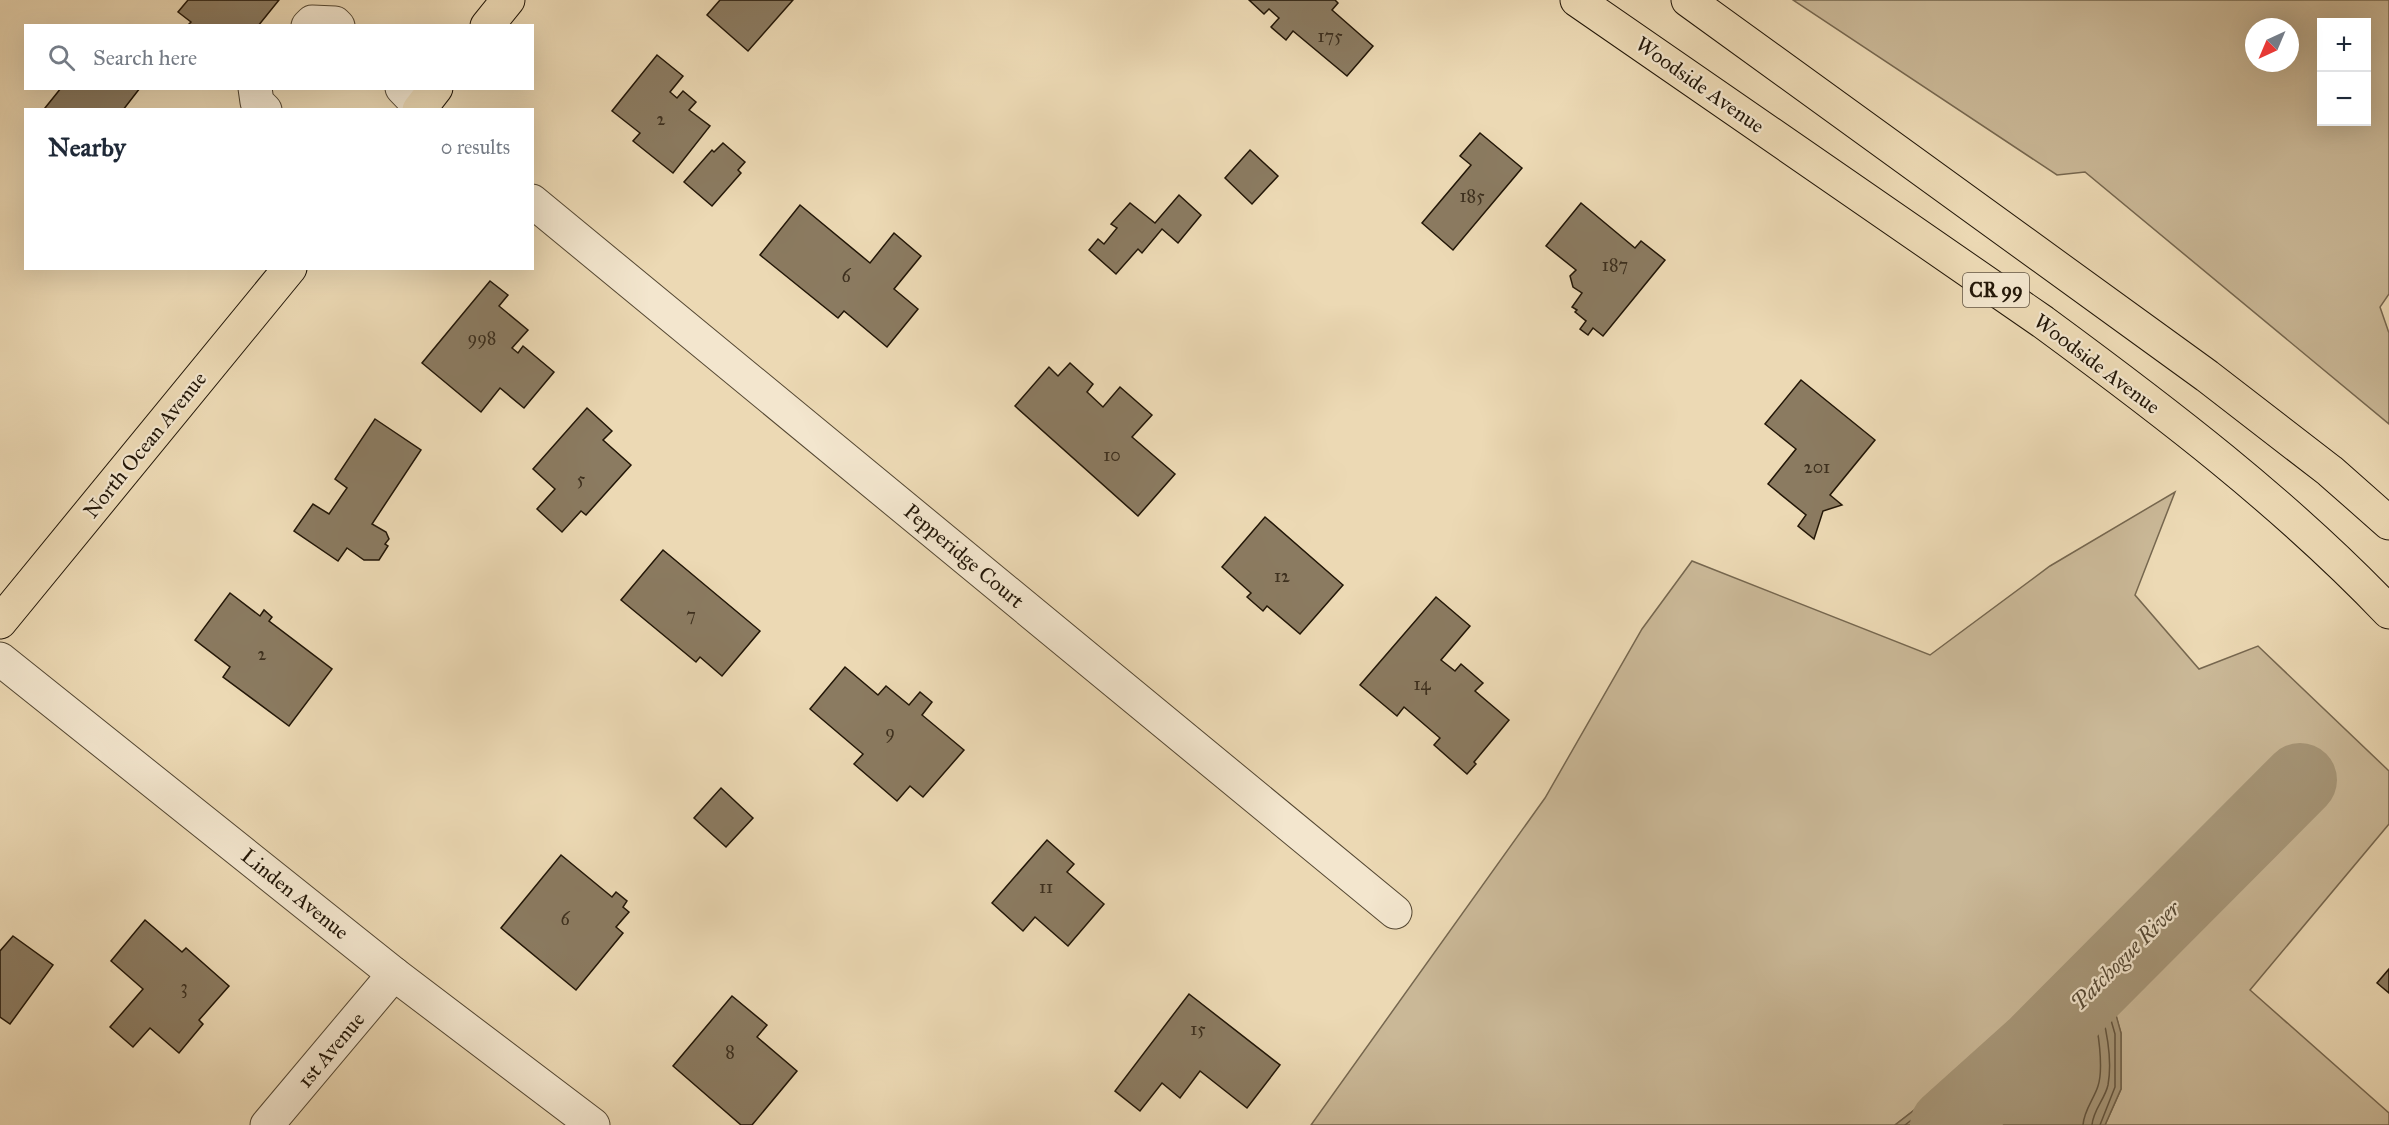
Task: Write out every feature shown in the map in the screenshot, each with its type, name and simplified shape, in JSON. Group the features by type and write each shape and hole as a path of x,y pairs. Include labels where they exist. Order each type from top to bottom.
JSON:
{"main road":[{"path":"489,24 508,0"},
{"name":"Woodside Avenue","path":"1577,0 2103,367 2220,458 2279,508 2389,612"},
{"name":"CR 99","path":"1688,0 2207,376 2330,471 2389,523"},
{"name":"North Ocean Avenue","path":"0,622 288,270"}],"street":[{"path":"310,24 312,22 336,24"},
{"path":"255,90 257,102 263,108"},
{"name":"Pepperidge Court","path":"534,203 1395,912"},
{"name":"Linden Avenue","path":"0,659 394,974 593,1125"},
{"name":"1st Avenue","path":"267,1125 394,974"}],"shaded area":[{"path":"1793,0 2389,0 2389,294 2380,307 2389,333 2389,424 2085,172 2057,175"},
{"path":"2175,492 2135,595 2199,669 2258,646 2389,771 2389,824 2250,990 2389,1113 2389,1125 2105,1125 2121,1089 2121,1033 2104,976 1999,1044 1895,1125 1311,1125 1545,798 1642,629 1692,561 1930,655 2050,566"}],"water":[{"path":"2105,975 2121,1033 2121,1089 2105,1125 1895,1125 1999,1044"}],"building":[{"path":"188,0 279,0 260,24 189,24 191,22 178,12"},
{"path":"720,0 793,0 748,51 707,15"},
{"path":"1249,0 1335,0 1338,3 1332,10 1373,46 1347,76 1293,31 1286,40 1271,27 1279,18 1269,9 1264,14"},
{"path":"657,55 683,76 670,92 677,98 683,91 696,102 689,110 710,126 673,173 633,141 640,133 612,111"},
{"path":"59,90 138,90 125,108 45,108"},
{"path":"1480,133 1522,168 1453,250 1422,223 1471,165 1460,156"},
{"path":"723,143 745,162 738,170 741,173 712,206 684,182 712,150 714,152"},
{"path":"1250,150 1278,176 1252,204 1225,178"},
{"path":"1179,195 1201,215 1178,243 1162,229 1142,253 1138,249 1116,274 1089,250 1098,239 1104,244 1117,228 1111,224 1130,203 1155,223"},
{"path":"1581,203 1635,248 1641,241 1665,260 1603,336 1593,328 1588,335 1580,329 1586,321 1572,307 1582,293 1573,287 1570,276 1576,270 1546,246"},
{"path":"800,205 870,263 894,233 921,256 894,289 918,309 887,347 844,311 838,318 760,255"},
{"path":"490,281 508,295 499,306 528,330 512,348 518,353 523,346 554,372 524,408 500,388 481,412 422,363"},
{"path":"1070,363 1093,384 1087,392 1103,407 1120,387 1152,415 1132,437 1175,474 1138,516 1015,406 1049,367 1058,376"},
{"path":"1801,380 1875,440 1830,495 1842,505 1823,511 1814,539 1798,526 1806,515 1768,484 1796,449 1765,424"},
{"path":"587,408 612,431 603,440 631,465 586,515 581,511 562,532 537,509 555,489 533,469"},
{"path":"375,419 421,450 372,524 386,532 389,539 385,544 388,546 379,560 364,560 347,548 338,561 294,531 313,504 329,514 347,488 335,479"},
{"path":"1265,517 1343,585 1300,634 1267,606 1263,611 1247,597 1251,593 1222,567"},
{"path":"663,550 760,631 722,676 700,657 696,662 621,600"},
{"path":"230,593 260,616 264,610 272,617 269,621 332,669 289,726 223,677 230,667 195,640"},
{"path":"1436,597 1470,626 1441,660 1455,671 1461,664 1483,683 1475,691 1509,720 1474,762 1476,764 1467,774 1434,745 1440,738 1404,707 1397,716 1360,685"},
{"path":"845,667 878,695 886,686 909,705 920,692 932,702 922,715 964,750 923,797 910,786 897,801 854,764 863,754 810,709"},
{"path":"721,788 753,818 726,847 694,818"},
{"path":"1047,840 1074,864 1067,872 1104,904 1068,946 1035,917 1023,931 992,903"},
{"path":"561,855 612,897 616,892 627,901 623,907 629,912 616,927 623,933 576,990 501,928"},
{"path":"145,920 182,952 186,948 229,986 199,1020 203,1024 179,1053 150,1028 133,1047 110,1027 143,989 111,961"},
{"path":"13,936 53,965 10,1024 0,1017 0,951"},
{"path":"2389,969 2389,993 2377,983"},
{"path":"1189,994 1280,1065 1247,1108 1200,1071 1180,1098 1162,1083 1140,1111 1115,1091"},
{"path":"732,996 767,1025 757,1037 797,1071 752,1125 741,1125 673,1066"}],"waterway":[{"name":"Patchogue River","path":"1947,1125 2035,1046 2300,780"}]}
